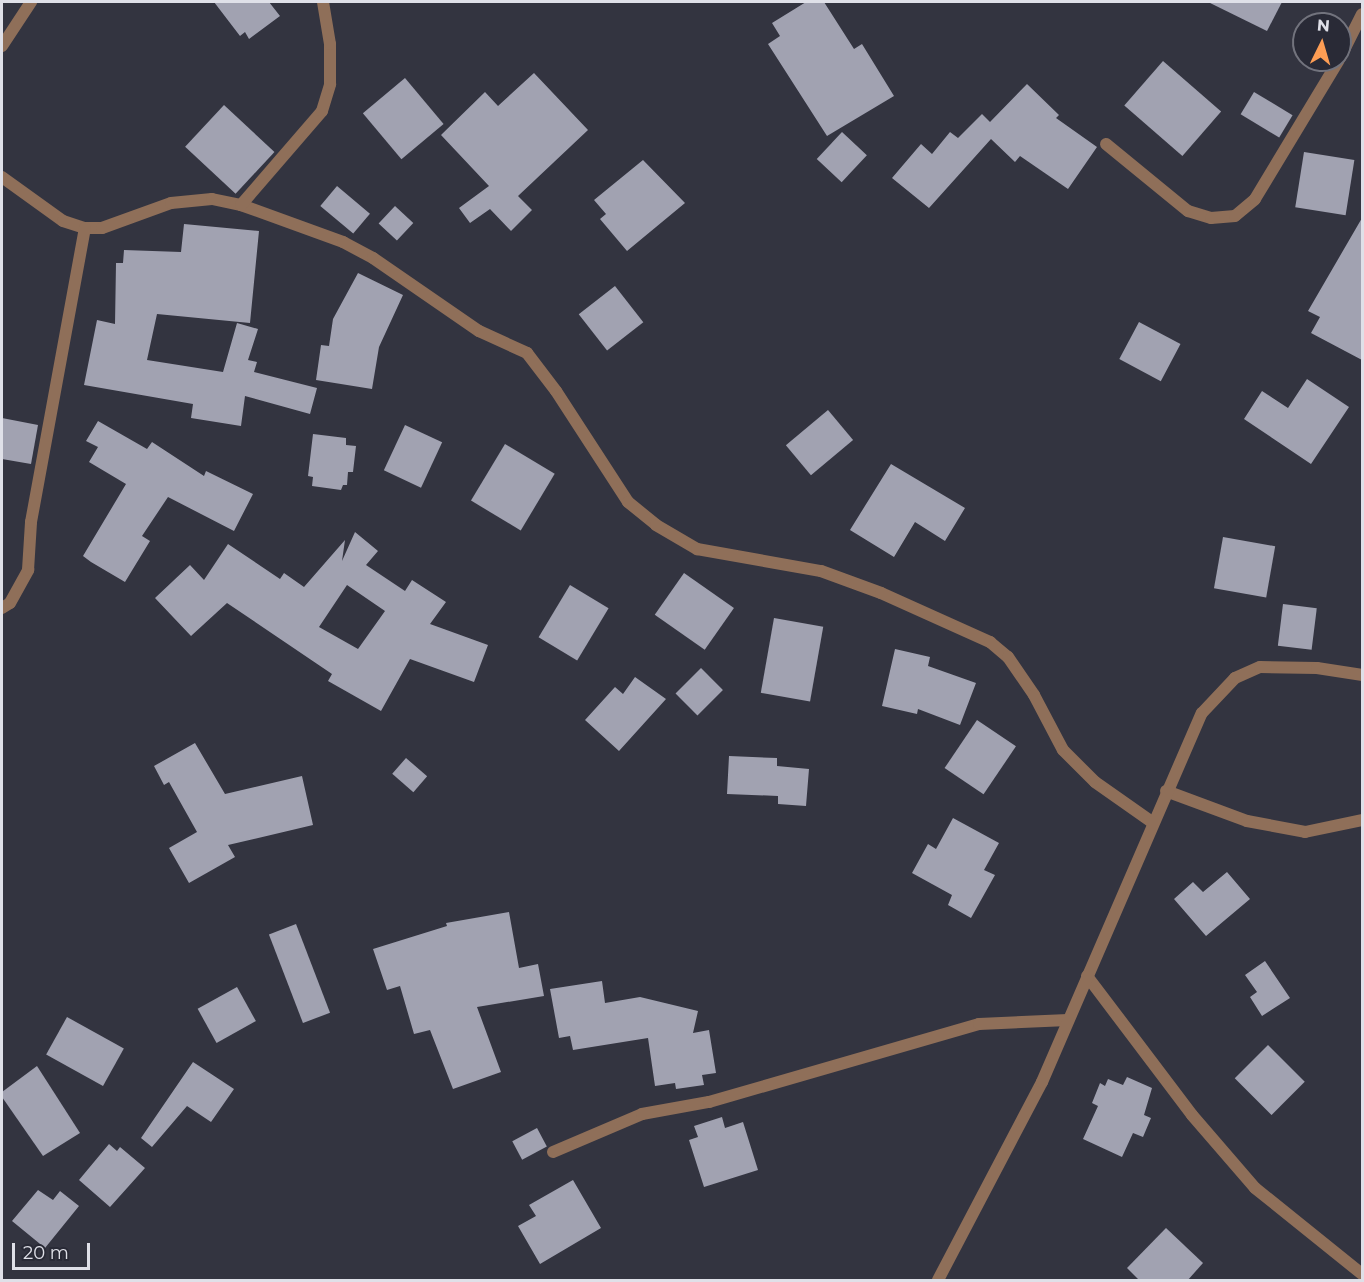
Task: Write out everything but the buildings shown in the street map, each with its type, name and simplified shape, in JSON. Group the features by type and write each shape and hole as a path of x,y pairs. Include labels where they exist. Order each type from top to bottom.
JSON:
{"street":[{"path":"2,46 31,2"},
{"path":"241,205 321,111 330,84 330,44 323,2"},
{"path":"1352,34 1362,14"},
{"path":"1106,144 1188,211 1211,218 1235,216 1255,199 1331,72"},
{"path":"2,177 63,221 85,228 102,228 171,203 212,199 241,205 343,242 373,258 479,331 526,353 556,391 628,502 656,525 697,549 821,571 881,592 990,642 1008,657 1034,695 1063,750 1095,782 1152,822"},
{"path":"2,608 10,603 28,570 31,522 85,228"},
{"path":"938,1281 1042,1082 1152,822 1202,713 1235,678 1260,667 1317,668 1362,675"},
{"path":"1166,791 1247,821 1305,832 1362,820"},
{"path":"1086,976 1192,1115 1255,1188 1362,1274"},
{"path":"553,1152 642,1114 709,1102 979,1024 1068,1020"}]}
